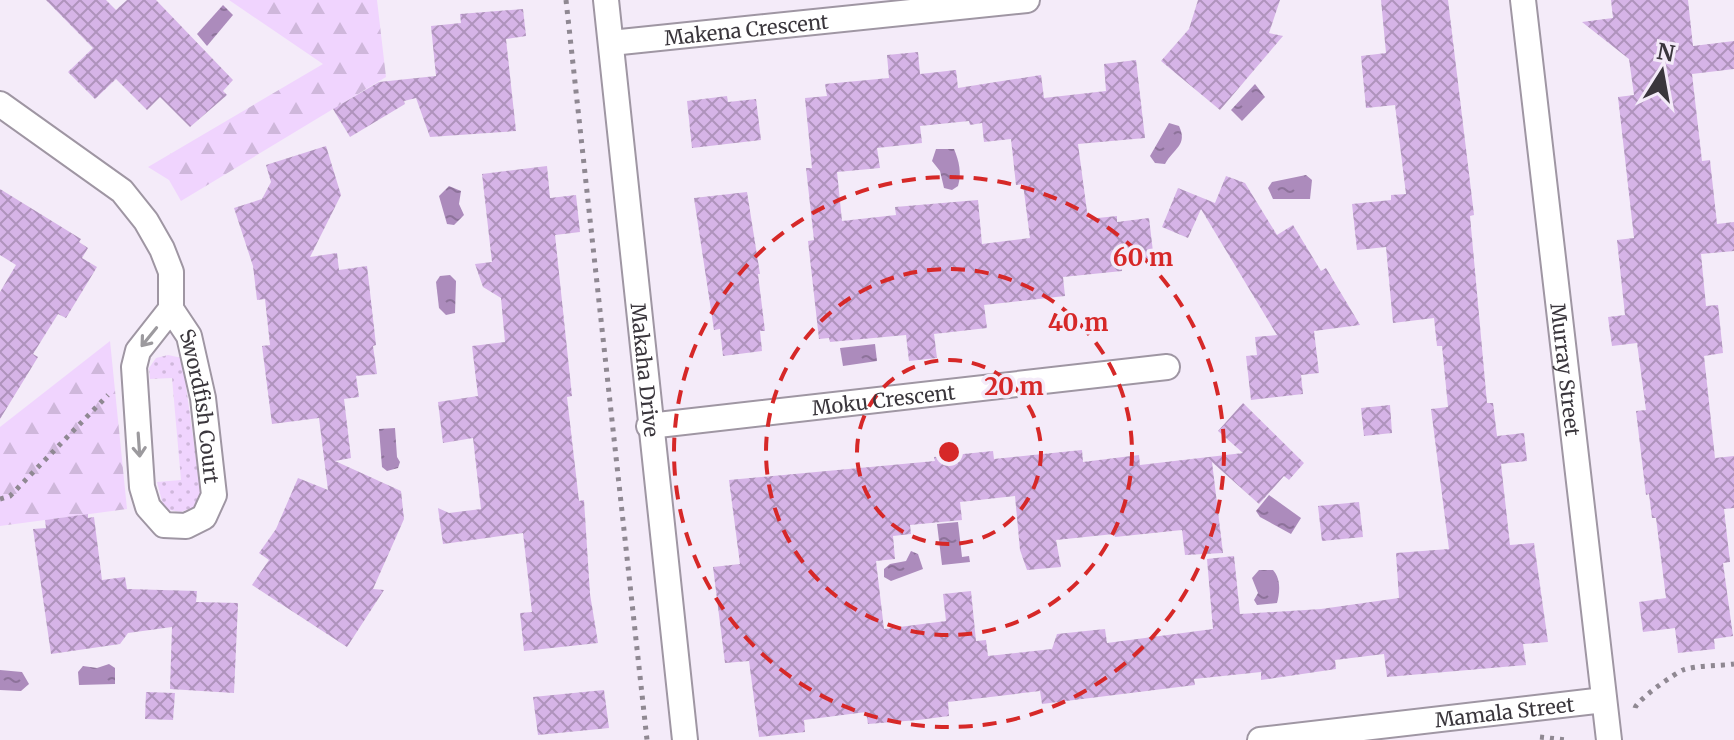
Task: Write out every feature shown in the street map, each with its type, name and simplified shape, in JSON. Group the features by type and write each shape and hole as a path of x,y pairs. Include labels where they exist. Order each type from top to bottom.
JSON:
{"street":[{"name":"Makaha Drive","path":"606,0 649,426 685,740"},
{"name":"Makena Crescent","path":"611,43 1027,0"},
{"name":"Murray Street","path":"1523,0 1609,740"},
{"name":"Swordfish Court","path":"0,104 122,191 162,249 171,272 171,309 189,336 200,383 214,495 204,517 186,526 164,525 148,507 142,487 134,367 138,351 171,309"},
{"name":"Moku Crescent","path":"649,426 1167,367"},
{"name":"Mamala Street","path":"1260,740 1604,700"}],"path":[{"path":"566,0 647,740"},
{"path":"0,499 10,496 134,367"},
{"path":"1633,720 1636,703 1643,695 1666,684 1682,670 1734,664"}],"green space":[{"path":"229,0 377,0 386,77 181,201 169,180 148,167 323,64"},
{"path":"110,341 127,509 0,526 0,427"},
{"path":"168,355 182,358 201,493 194,507 181,512 164,509 157,482 181,480 172,378 150,379 149,368 156,358"}],"water":[{"path":"223,5 233,15 207,46 197,34"},
{"path":"1255,84 1265,97 1242,121 1231,110"},
{"path":"1169,123 1179,126 1181,142 1165,164 1155,163 1150,156"},
{"path":"936,149 954,149 956,154 960,176 958,186 952,190 944,188 940,171 932,161"},
{"path":"1306,175 1312,180 1310,199 1273,199 1268,188 1272,182"},
{"path":"449,186 461,191 459,204 464,215 454,225 447,224 439,196"},
{"path":"450,275 456,281 455,313 446,315 439,308 436,282 440,276"},
{"path":"875,344 877,361 843,366 840,348"},
{"path":"395,428 400,462 398,468 387,471 382,467 379,429"},
{"path":"1269,495 1301,518 1291,534 1260,517 1256,511"},
{"path":"958,522 962,557 969,556 970,562 942,565 937,524"},
{"path":"911,551 918,554 923,569 891,581 884,577 884,569 890,564 906,561"},
{"path":"1259,570 1273,570 1276,574 1279,586 1277,603 1257,605 1254,600 1258,593 1252,578"},
{"path":"109,664 115,668 115,684 79,685 78,672 83,666 97,668"},
{"path":"0,670 22,672 29,684 21,691 0,690"}],"building":[{"path":"46,0 106,0 116,10 127,0 156,0 233,80 223,91 227,95 190,127 160,97 147,110 116,79 95,99 68,72 93,48"},
{"path":"1198,0 1280,0 1269,33 1283,36 1220,110 1161,61 1189,29"},
{"path":"1381,0 1448,0 1474,215 1470,216 1487,403 1493,403 1497,436 1524,433 1527,461 1501,464 1510,545 1534,543 1548,642 1523,644 1526,665 1387,677 1384,654 1335,660 1336,669 1261,680 1261,672 1194,679 1195,685 1042,704 1040,691 948,702 949,716 918,720 868,724 866,712 804,720 805,732 759,737 749,661 725,663 713,567 740,564 729,480 935,461 934,457 993,451 994,459 1082,450 1083,462 1139,455 1140,465 1243,453 1218,431 1243,403 1304,463 1289,480 1284,476 1259,504 1212,462 1223,553 1185,555 1182,530 1115,537 1114,534 1056,540 1061,567 1027,570 1020,550 1015,496 960,502 962,520 910,525 911,534 893,536 895,559 876,561 884,629 946,621 943,594 971,591 976,641 986,640 988,656 1052,649 1057,634 1105,629 1107,643 1213,629 1207,559 1234,556 1240,614 1321,609 1399,598 1396,553 1449,549 1431,409 1448,407 1442,346 1437,346 1434,318 1393,323 1386,247 1357,250 1352,204 1391,200 1391,195 1406,194 1395,105 1366,108 1361,56 1386,53"},
{"path":"1611,0 1688,0 1693,46 1734,41 1734,69 1692,74 1702,161 1710,160 1717,224 1734,222 1734,251 1701,254 1706,306 1718,305 1723,353 1704,356 1715,458 1734,456 1734,508 1724,509 1730,562 1723,563 1733,636 1714,639 1715,649 1678,653 1675,628 1643,632 1639,602 1666,598 1656,518 1652,518 1649,494 1646,495 1636,411 1646,410 1637,343 1612,346 1608,317 1625,315 1617,240 1634,238 1618,97 1634,95 1629,59 1582,22 1613,18"},
{"path":"523,9 526,36 506,39 516,131 430,137 416,98 404,101 405,104 350,137 333,109 379,82 436,76 431,26 461,23 460,14"},
{"path":"918,52 920,74 956,70 958,88 1041,75 1044,98 1106,91 1104,64 1136,60 1145,138 1078,144 1088,219 1117,216 1117,222 1149,218 1154,260 1121,264 1122,271 1063,277 1065,296 984,305 987,328 934,334 937,358 909,361 906,335 830,342 829,338 819,339 808,241 814,240 806,168 812,168 805,98 827,96 825,84 889,78 887,55","holes":["969,121 970,125 982,123 984,142 1011,139 1016,185 1023,184 1030,238 982,244 978,200 895,207 896,215 842,221 837,172 880,168 877,148 922,143 920,126"]},
{"path":"727,96 728,102 756,99 761,140 692,148 687,101"},
{"path":"326,146 341,195 310,257 337,253 339,270 367,266 377,374 356,376 359,397 344,399 351,458 335,461 401,491 404,519 373,589 384,590 347,647 252,585 269,560 259,553 276,529 298,478 328,490 319,418 272,424 262,346 270,345 265,299 257,300 253,266 234,208 262,199 271,182 266,165"},
{"path":"547,166 550,198 576,195 580,232 555,235 572,396 567,397 579,501 584,500 590,594 598,643 524,651 520,613 532,612 523,533 443,544 438,508 449,513 481,509 473,438 443,443 438,402 478,396 472,346 505,342 501,298 483,287 475,264 492,262 482,174"},
{"path":"1226,176 1245,183 1277,235 1293,225 1321,271 1326,268 1360,325 1314,331 1319,373 1301,375 1303,394 1251,400 1246,356 1257,355 1255,337 1277,335 1201,209 1188,238 1162,227 1178,188 1215,203"},
{"path":"0,189 81,239 79,242 88,248 82,258 97,267 66,318 58,314 33,354 38,357 0,419 0,292 16,265 0,255"},
{"path":"747,192 765,331 760,331 762,351 723,356 720,329 714,330 694,198"},
{"path":"1390,405 1392,433 1364,436 1361,408"},
{"path":"1359,502 1363,537 1322,541 1318,506"},
{"path":"88,514 88,518 94,517 102,580 125,577 127,589 197,591 196,602 238,603 234,693 170,689 172,627 128,633 120,644 51,654 33,529 46,528 45,520"},
{"path":"604,690 609,728 538,735 533,697"},
{"path":"146,692 175,693 173,720 145,719"}]}
